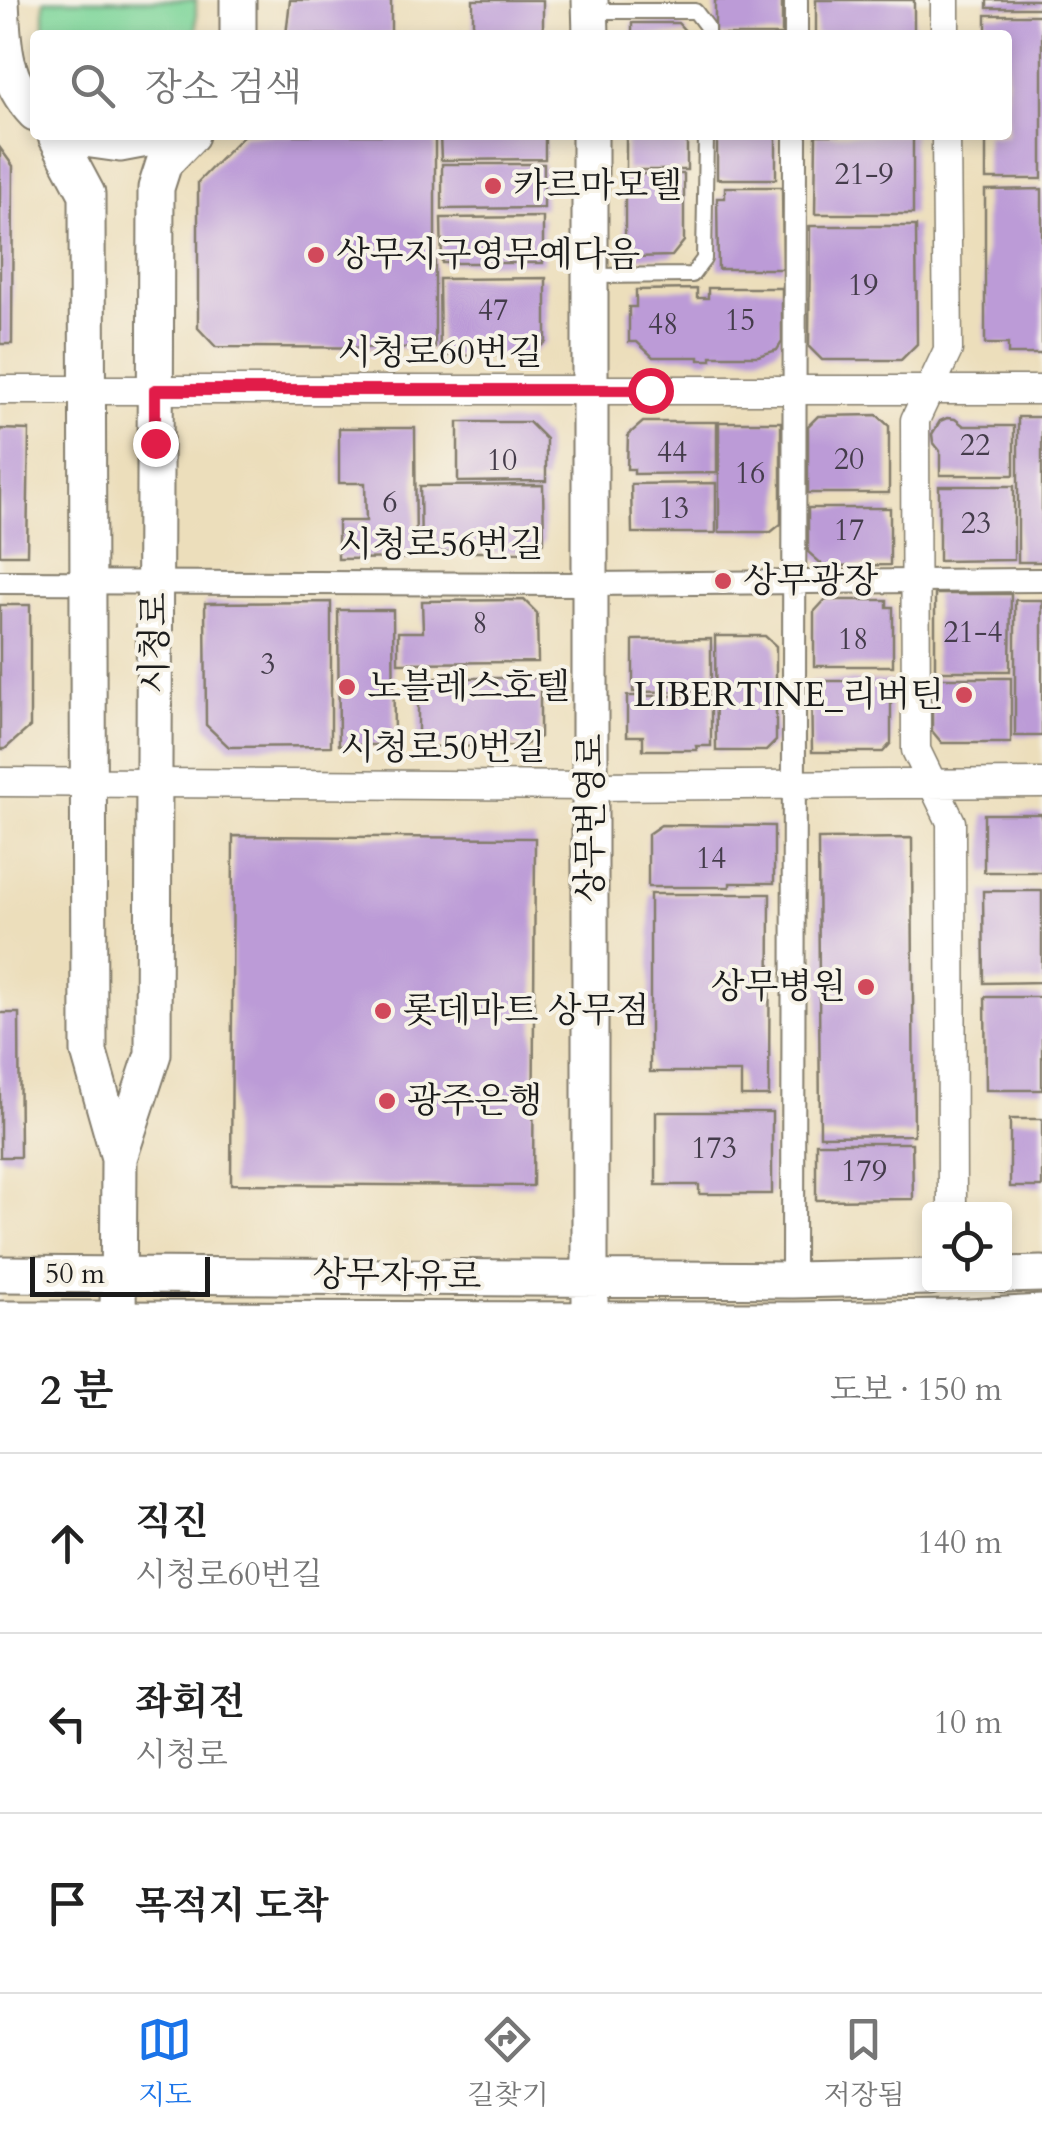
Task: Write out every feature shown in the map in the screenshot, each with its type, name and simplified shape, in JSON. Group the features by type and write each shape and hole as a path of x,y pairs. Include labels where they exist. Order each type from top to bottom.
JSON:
{"street":[{"path":"1,0 4,58 22,99 30,108"},
{"path":"238,0 238,30"},
{"path":"796,0 796,30"},
{"path":"945,0 946,30"},
{"name":"시청로","path":"59,140 87,194 89,1052 119,1158 118,1320"},
{"name":"시청로","path":"92,140 120,144 141,140"},
{"name":"시청로","path":"119,1158 152,1054 156,188 164,163 186,140"},
{"name":"상무번영로","path":"590,140 590,1321"},
{"path":"793,1280 795,140"},
{"path":"946,140 948,350 915,420 916,750 951,822 952,1202"},
{"name":"시청로60번길","path":"0,390 1042,390"},
{"name":"시청로56번길","path":"0,582 590,584 1042,580"},
{"name":"시청로50번길","path":"0,782 591,786 1042,782"},
{"name":"상무자유로","path":"0,1274 793,1280 922,1277"},
{"path":"1012,1275 1042,1274"},
{"name":"상무자유로","path":"0,1318 795,1321 950,1320 1042,1313"}],"lane":[{"path":"590,15 695,11 707,30"},
{"path":"590,276 692,275 704,259 706,140"}],"green space":[{"path":"44,0 196,0 196,30 44,30"}],"building":[{"path":"290,0 391,0 391,30 287,30"},
{"path":"473,0 543,0 543,30 473,30"},
{"path":"715,0 782,0 782,30 715,30"},
{"path":"816,0 914,0 914,30 816,30"},
{"path":"987,0 1042,0 1042,8 987,8"},
{"path":"986,15 1042,15 1042,179 986,179 986,140 1012,140 1012,30 986,30"},
{"path":"632,23 678,23 684,30 632,30"},
{"name":"상무지구영무예다음","path":"239,140 435,140 435,348 216,347 198,328 198,182"},
{"path":"440,140 545,140 545,159 441,160"},
{"path":"626,140 687,140 687,170 626,170"},
{"path":"717,140 776,140 776,179 717,179"},
{"path":"816,140 913,140 913,214 815,214"},
{"path":"0,148 13,166 12,344 0,344"},
{"name":"카르마모텔","path":"442,164 544,164 544,208 442,209"},
{"path":"625,174 684,174 684,241 672,256 633,257 625,249"},
{"path":"725,187 782,187 783,269 718,269 717,198 725,198"},
{"path":"1042,189 1042,354 1008,354 1008,344 985,344 985,190"},
{"path":"543,217 543,263 442,263 441,218"},
{"path":"810,226 916,226 917,344 901,360 822,360 809,347"},
{"path":"546,278 546,342 530,355 440,356 439,279"},
{"path":"708,288 782,288 782,342 777,350 758,356 711,356 711,360 699,360 653,357 637,342 629,342 629,307 636,307 636,290 697,289 697,298 708,298"},
{"path":"877,415 889,426 889,493 808,493 808,426 818,416"},
{"path":"1018,417 1042,417 1042,562 1018,562"},
{"path":"947,418 964,426 1014,426 1014,475 940,475 940,451 932,434 940,421"},
{"path":"458,422 529,422 546,439 546,481 458,482"},
{"path":"643,422 717,422 717,473 634,474 634,469 627,469 628,435"},
{"path":"719,422 781,422 781,524 771,532 719,532"},
{"path":"339,428 415,428 416,558 338,559 338,521 366,521 365,483 339,483"},
{"path":"0,429 29,430 27,555 0,555"},
{"path":"716,483 716,533 632,533 631,484"},
{"path":"543,485 544,542 532,552 421,552 420,486"},
{"path":"939,486 1014,486 1014,560 939,561"},
{"path":"808,508 890,508 890,565 824,566 808,552"},
{"path":"935,594 1011,594 1010,671 935,671"},
{"path":"524,600 537,613 538,662 398,663 398,632 423,632 422,601"},
{"path":"825,600 887,600 887,607 893,607 893,666 814,666 814,612"},
{"path":"1015,600 1042,600 1042,736 1015,736"},
{"path":"331,602 331,746 229,747 206,725 205,603"},
{"path":"0,605 30,605 30,727 5,749 0,749"},
{"path":"338,610 393,610 394,745 339,745"},
{"path":"715,636 765,636 776,646 776,741 766,751 716,751"},
{"path":"711,639 711,691 633,692 633,640"},
{"path":"418,678 540,678 540,737 523,746 418,747"},
{"path":"932,678 1011,678 1011,743 942,743 932,731"},
{"path":"811,681 891,681 891,743 883,752 812,752"},
{"path":"627,696 711,696 711,746 696,746 697,750 643,750 643,736 627,736"},
{"path":"984,814 1042,814 1042,872 984,872"},
{"path":"661,825 774,826 774,883 648,887 648,834"},
{"name":"롯데마트 상무점","path":"233,836 535,838 533,1186 231,1184"},
{"name":"상무병원","path":"912,838 914,1135 820,1136 818,839"},
{"path":"983,891 1042,891 1042,982 984,983"},
{"path":"650,894 770,894 769,1096 741,1096 741,1072 650,1072"},
{"path":"985,997 1042,997 1042,1090 986,1090"},
{"path":"0,1013 19,1013 20,1157 0,1157"},
{"path":"656,1112 772,1112 772,1194 699,1194 699,1185 656,1185"},
{"path":"1010,1119 1042,1119 1042,1187 1010,1187"},
{"path":"816,1143 912,1143 913,1199 816,1200"}],"place":[{"name":"카르마모텔","path":"493,186"},
{"name":"상무지구영무예다음","path":"316,255"},
{"name":"상무광장","path":"723,581"},
{"name":"노블레스호텔","path":"347,687"},
{"name":"LIBERTINE_리버틴","path":"964,695"},
{"name":"상무병원","path":"866,987"},
{"name":"롯데마트 상무점","path":"383,1011"},
{"name":"광주은행","path":"387,1101"}],"route":[{"path":"155,443 155,390 650,390"}]}
